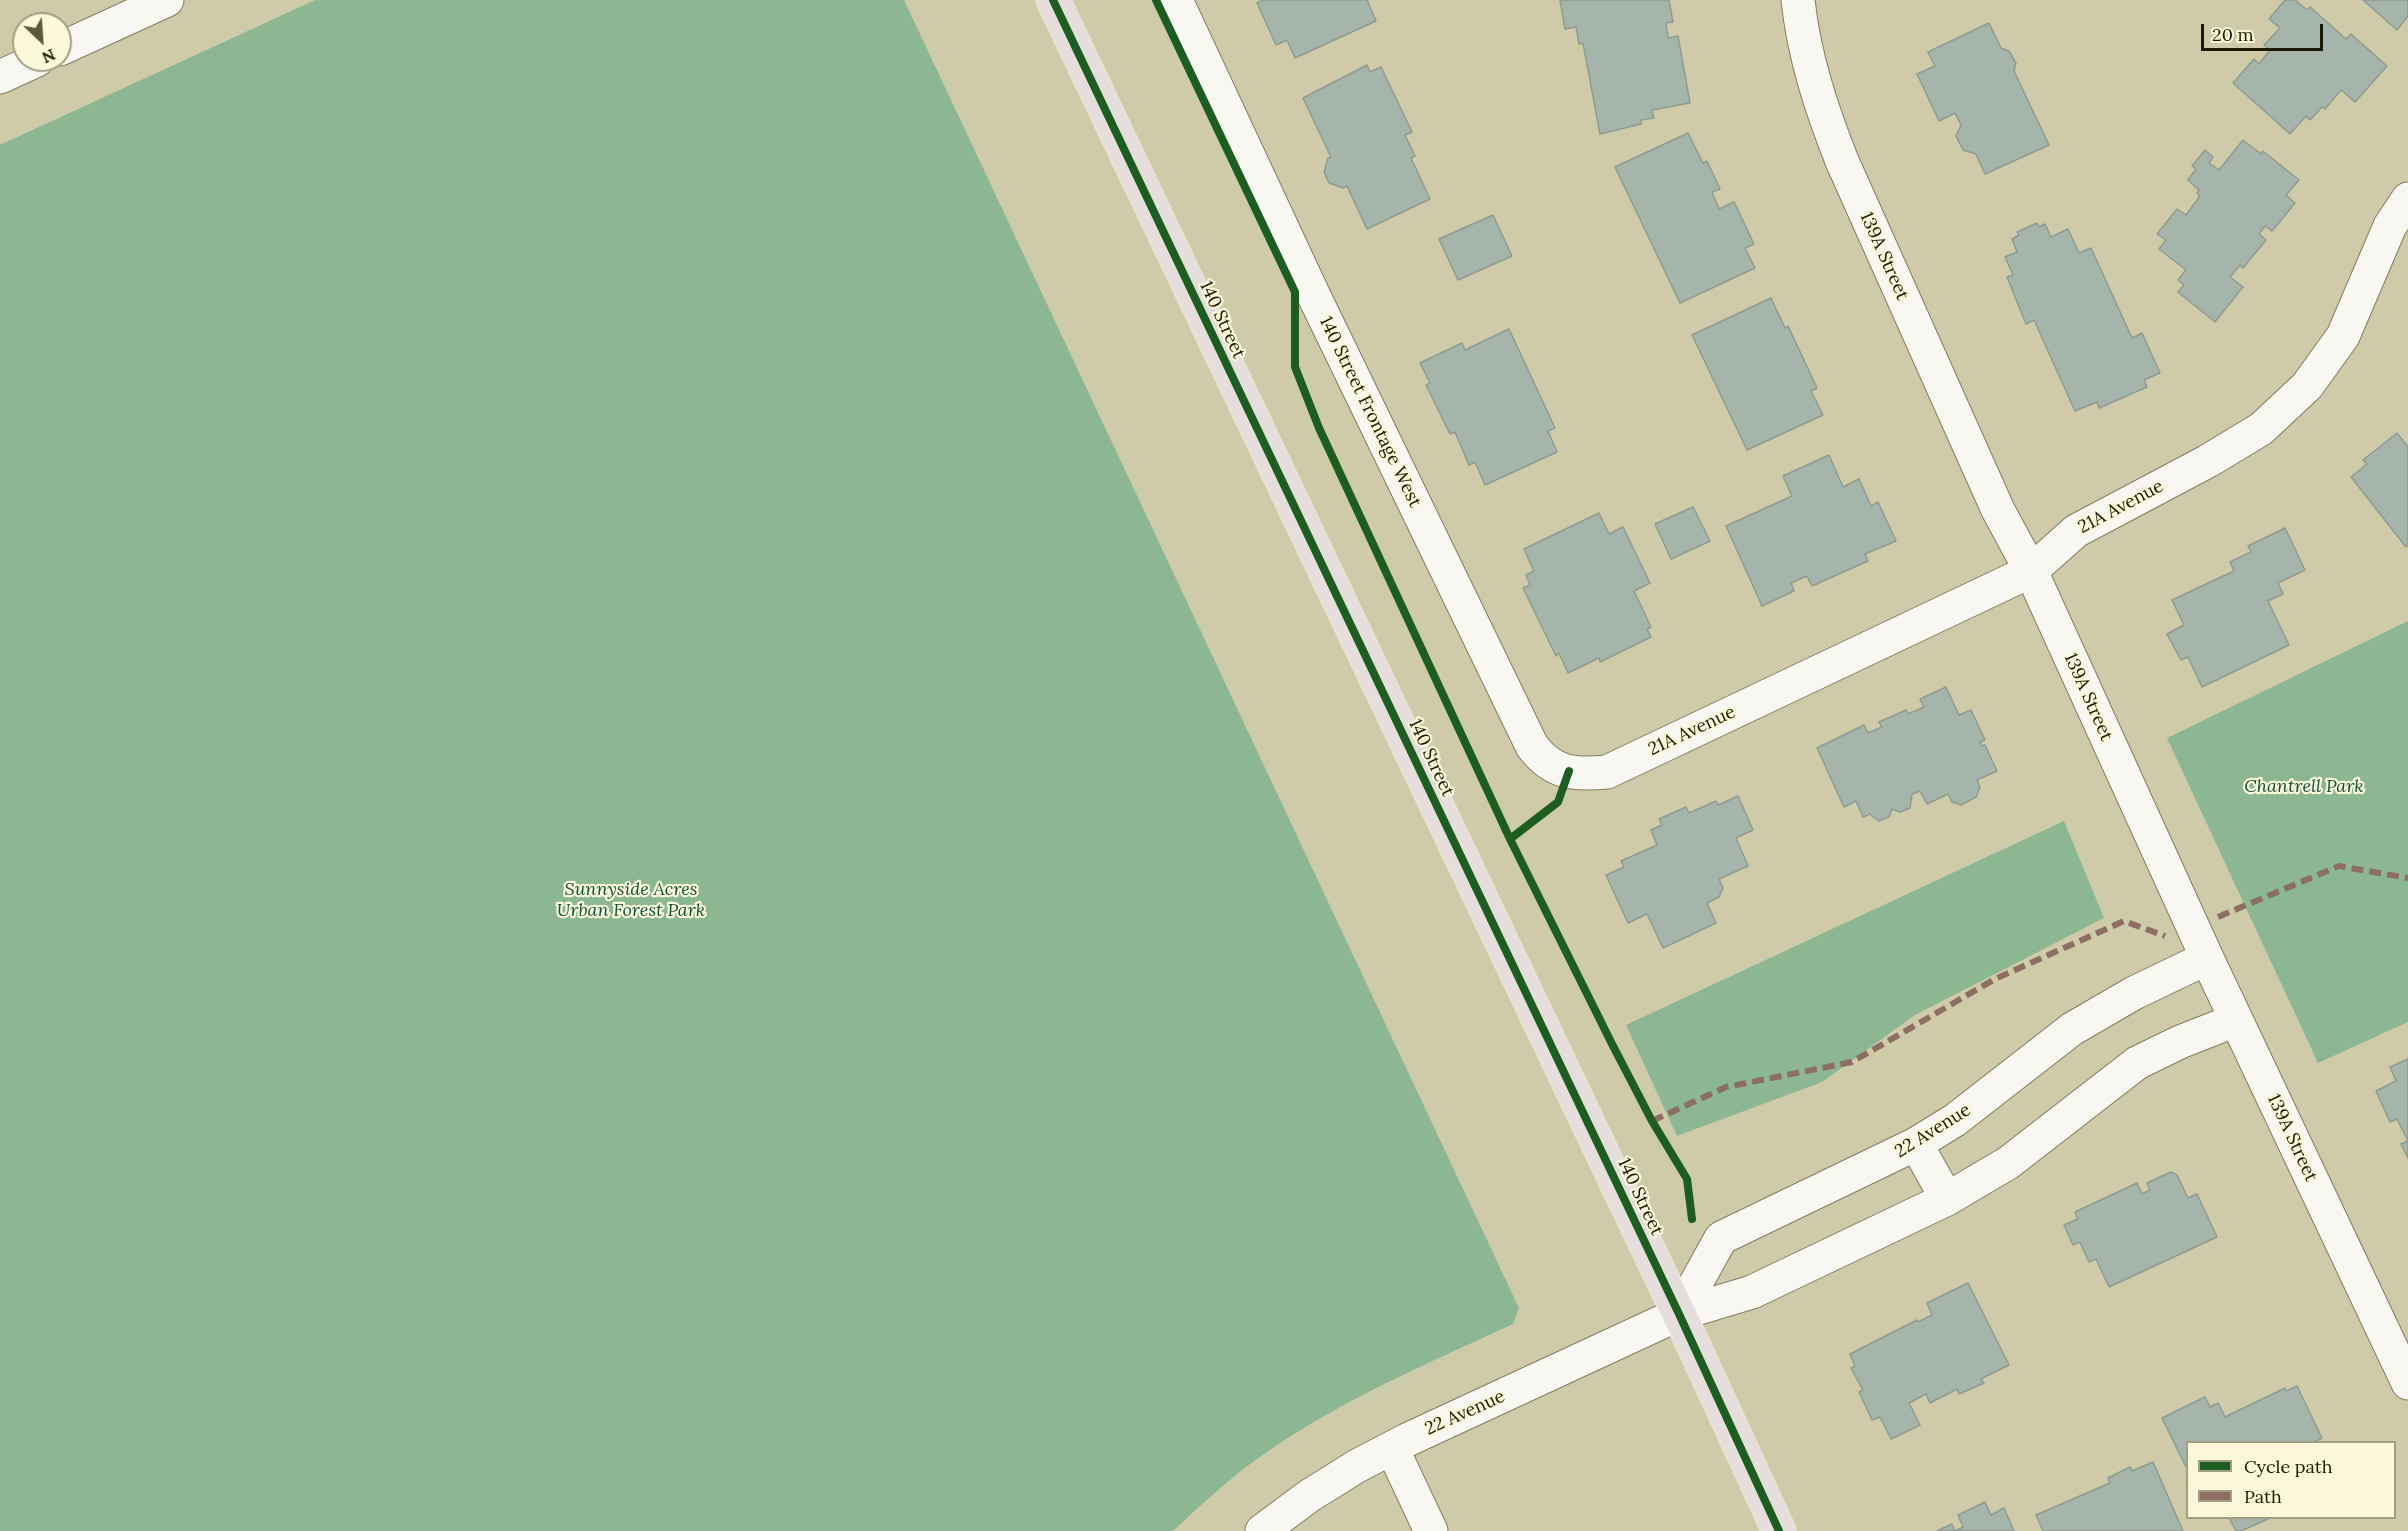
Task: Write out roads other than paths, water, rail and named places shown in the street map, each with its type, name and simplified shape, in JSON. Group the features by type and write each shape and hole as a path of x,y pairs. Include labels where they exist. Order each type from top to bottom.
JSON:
{"main road":[{"name":"140 Street","path":"1053,0 1679,1314 1779,1531"}],"street":[{"path":"72,44 167,0"},
{"name":"140 Street Frontage West","path":"1176,0 1318,305 1532,746 1542,760 1557,769 1581,774 1607,772"},
{"name":"139A Street","path":"1798,0 1809,65 1823,114 1842,161 1998,510 2031,571 2207,958 2408,1383"},
{"name":"21A Avenue","path":"1607,772 2031,571 2076,531 2208,461 2261,429 2307,386 2343,336 2390,226 2408,199"},
{"name":"22 Avenue","path":"1679,1314 1720,1238 1916,1144 1955,1120 2072,1029 2134,993 2207,958"},
{"name":"22 Avenue","path":"1262,1531 1309,1496 1357,1466 1392,1448 1679,1314 1752,1292 1947,1199 2008,1163 2137,1063 2180,1042 2236,1020"},
{"path":"1916,1144 1947,1199"},
{"path":"1392,1448 1431,1531"}],"park label":[{"name":"Chantrell Park","path":"2304,787"},
{"name":"Sunnyside Acres Urban Forest Park","path":"631,900"}]}
